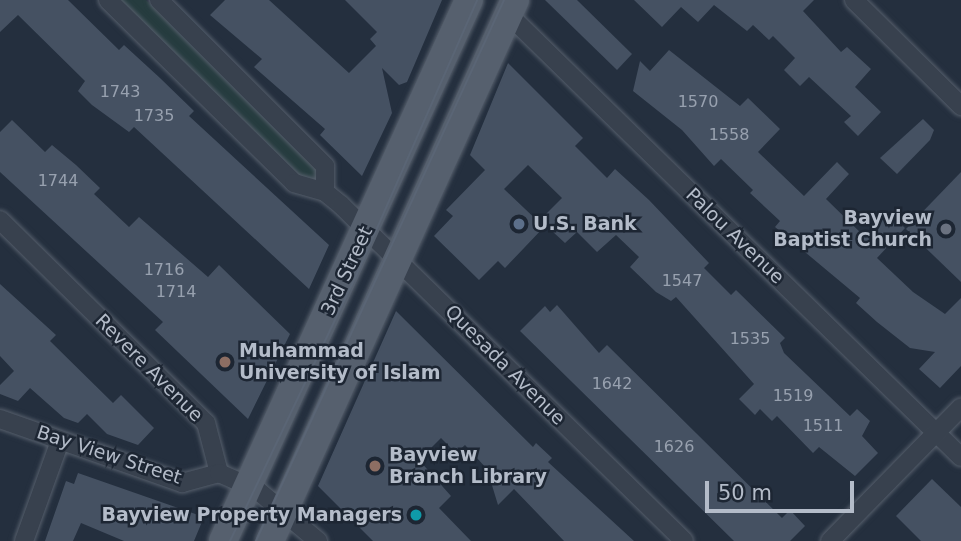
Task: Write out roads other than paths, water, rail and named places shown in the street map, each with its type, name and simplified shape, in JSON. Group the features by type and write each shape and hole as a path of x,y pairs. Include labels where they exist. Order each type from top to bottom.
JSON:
{"main road":[{"name":"3rd Street","path":"223,541 469,0"},
{"name":"3rd Street","path":"270,541 512,7"}],"street":[{"name":"Quesada Avenue","path":"108,0 294,183 325,192 398,260 684,541"},
{"path":"159,0 325,166 325,192"},
{"path":"854,0 961,106"},
{"name":"Palou Avenue","path":"512,7 961,457"},
{"name":"Revere Avenue","path":"0,220 206,423 219,473"},
{"path":"830,541 961,407"},
{"name":"Bay View Street","path":"0,419 182,483 219,473"},
{"path":"24,541 60,440"},
{"path":"219,473 249,484 284,509 317,541"}],"tram line":[{"path":"230,541 360,267 477,0"},
{"path":"256,541 504,0"}],"place":[{"name":"U.S. Bank","path":"519,224"},
{"name":"Bayview Baptist Church","path":"946,229"},
{"name":"Muhammad University of Islam","path":"225,362"},
{"name":"Bayview Branch Library","path":"375,466"},
{"name":"Bayview Property Managers","path":"416,515"}]}
